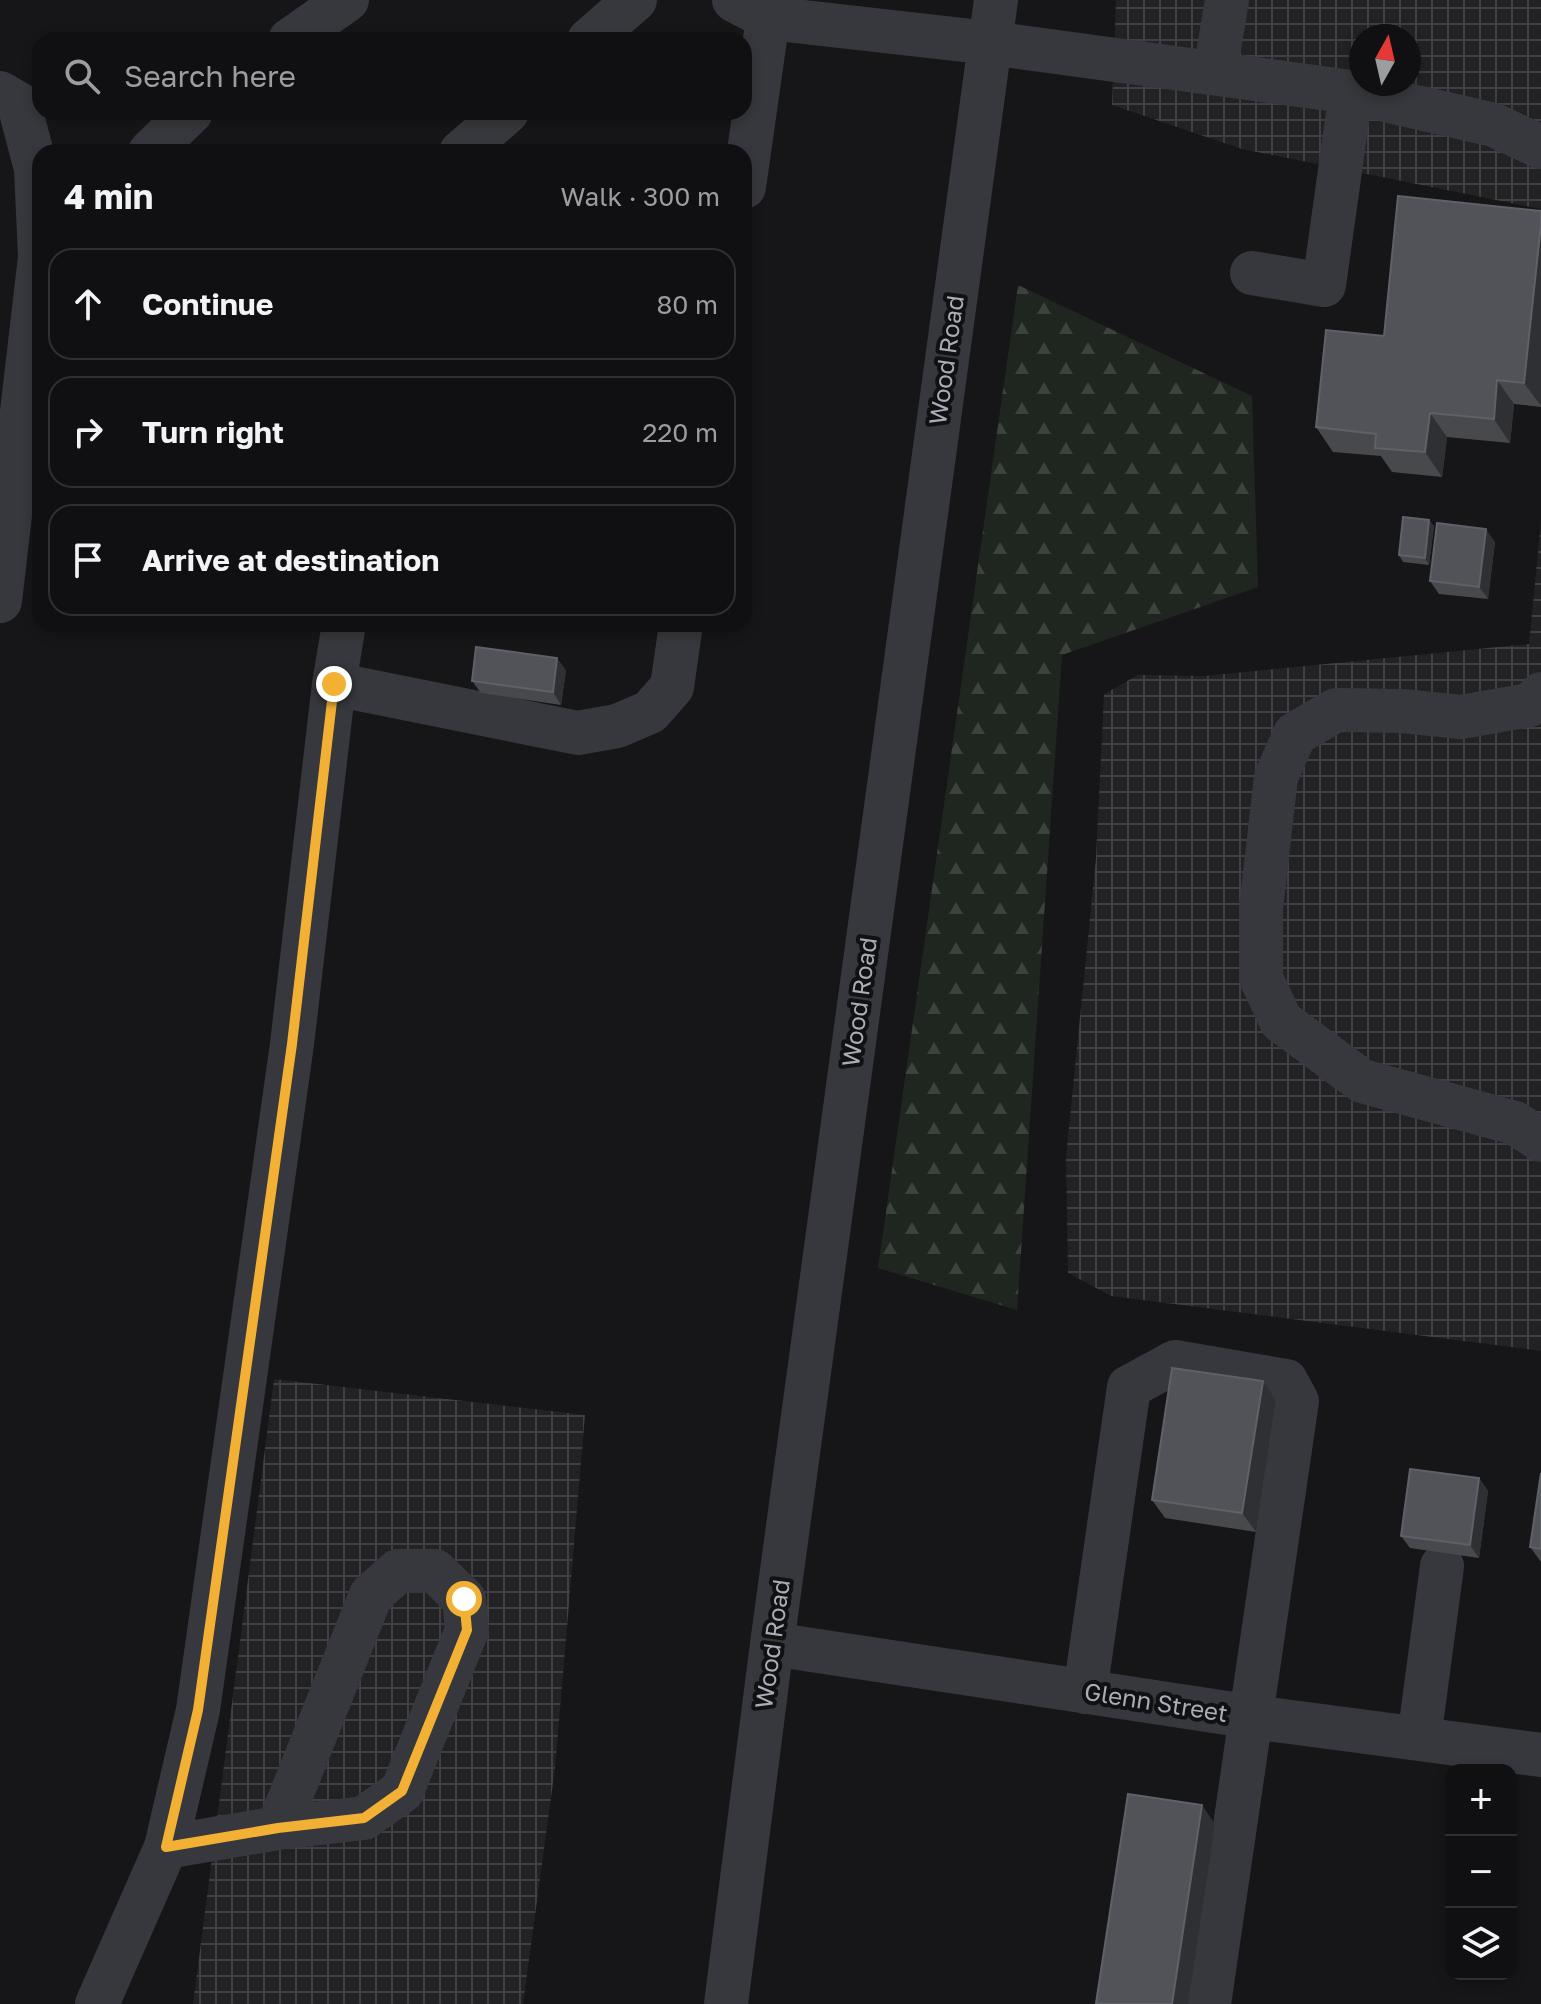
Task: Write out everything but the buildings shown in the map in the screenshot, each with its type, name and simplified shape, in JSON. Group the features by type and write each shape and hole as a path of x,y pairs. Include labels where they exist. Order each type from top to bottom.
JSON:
{"street":[{"path":"301,32 347,0"},
{"path":"598,32 635,0"},
{"name":"Wood Road","path":"726,2004 772,1644 996,0"},
{"path":"1215,73 1227,0"},
{"path":"752,76 757,6 990,43 1349,92"},
{"path":"0,93 19,104 32,154"},
{"path":"1252,273 1324,285 1350,96"},
{"path":"1368,96 1494,125 1541,147"},
{"path":"158,144 183,120"},
{"path":"470,144 498,120"},
{"path":"747,144 749,120"},
{"path":"0,601 32,326"},
{"path":"97,2004 166,1847 198,1710 292,1044 343,632"},
{"path":"334,684 578,733 617,726 650,712 672,687 680,632"},
{"path":"1541,694 1530,705 1461,717 1402,711 1336,710 1295,734 1276,777 1261,909 1261,978 1281,1021 1362,1081 1515,1123 1541,1140"},
{"path":"1085,1692 1129,1387 1175,1362 1286,1381 1297,1401 1209,2004"},
{"path":"1419,1739 1442,1566"},
{"path":"166,1847 278,1828 364,1818 402,1791 467,1630 464,1599 435,1571 398,1571 371,1595 278,1828"},
{"name":"Glenn Street","path":"772,1644 1253,1717 1541,1755"}],"shaded area":[{"path":"1116,0 1541,0 1541,209 1242,149 1112,105"},
{"path":"1541,522 1541,1351 1111,1296 1068,1273 1066,1157 1096,858 1104,694 1138,675 1204,676 1529,644"},
{"path":"274,1379 585,1415 555,1768 523,2004 193,2004"}],"green space":[{"path":"1018,285 1252,396 1258,587 1062,655 1017,1310 878,1268"}],"route":[{"path":"334,684 292,1044 198,1710 166,1847 278,1828 364,1818 402,1791 467,1630 464,1599"}]}
